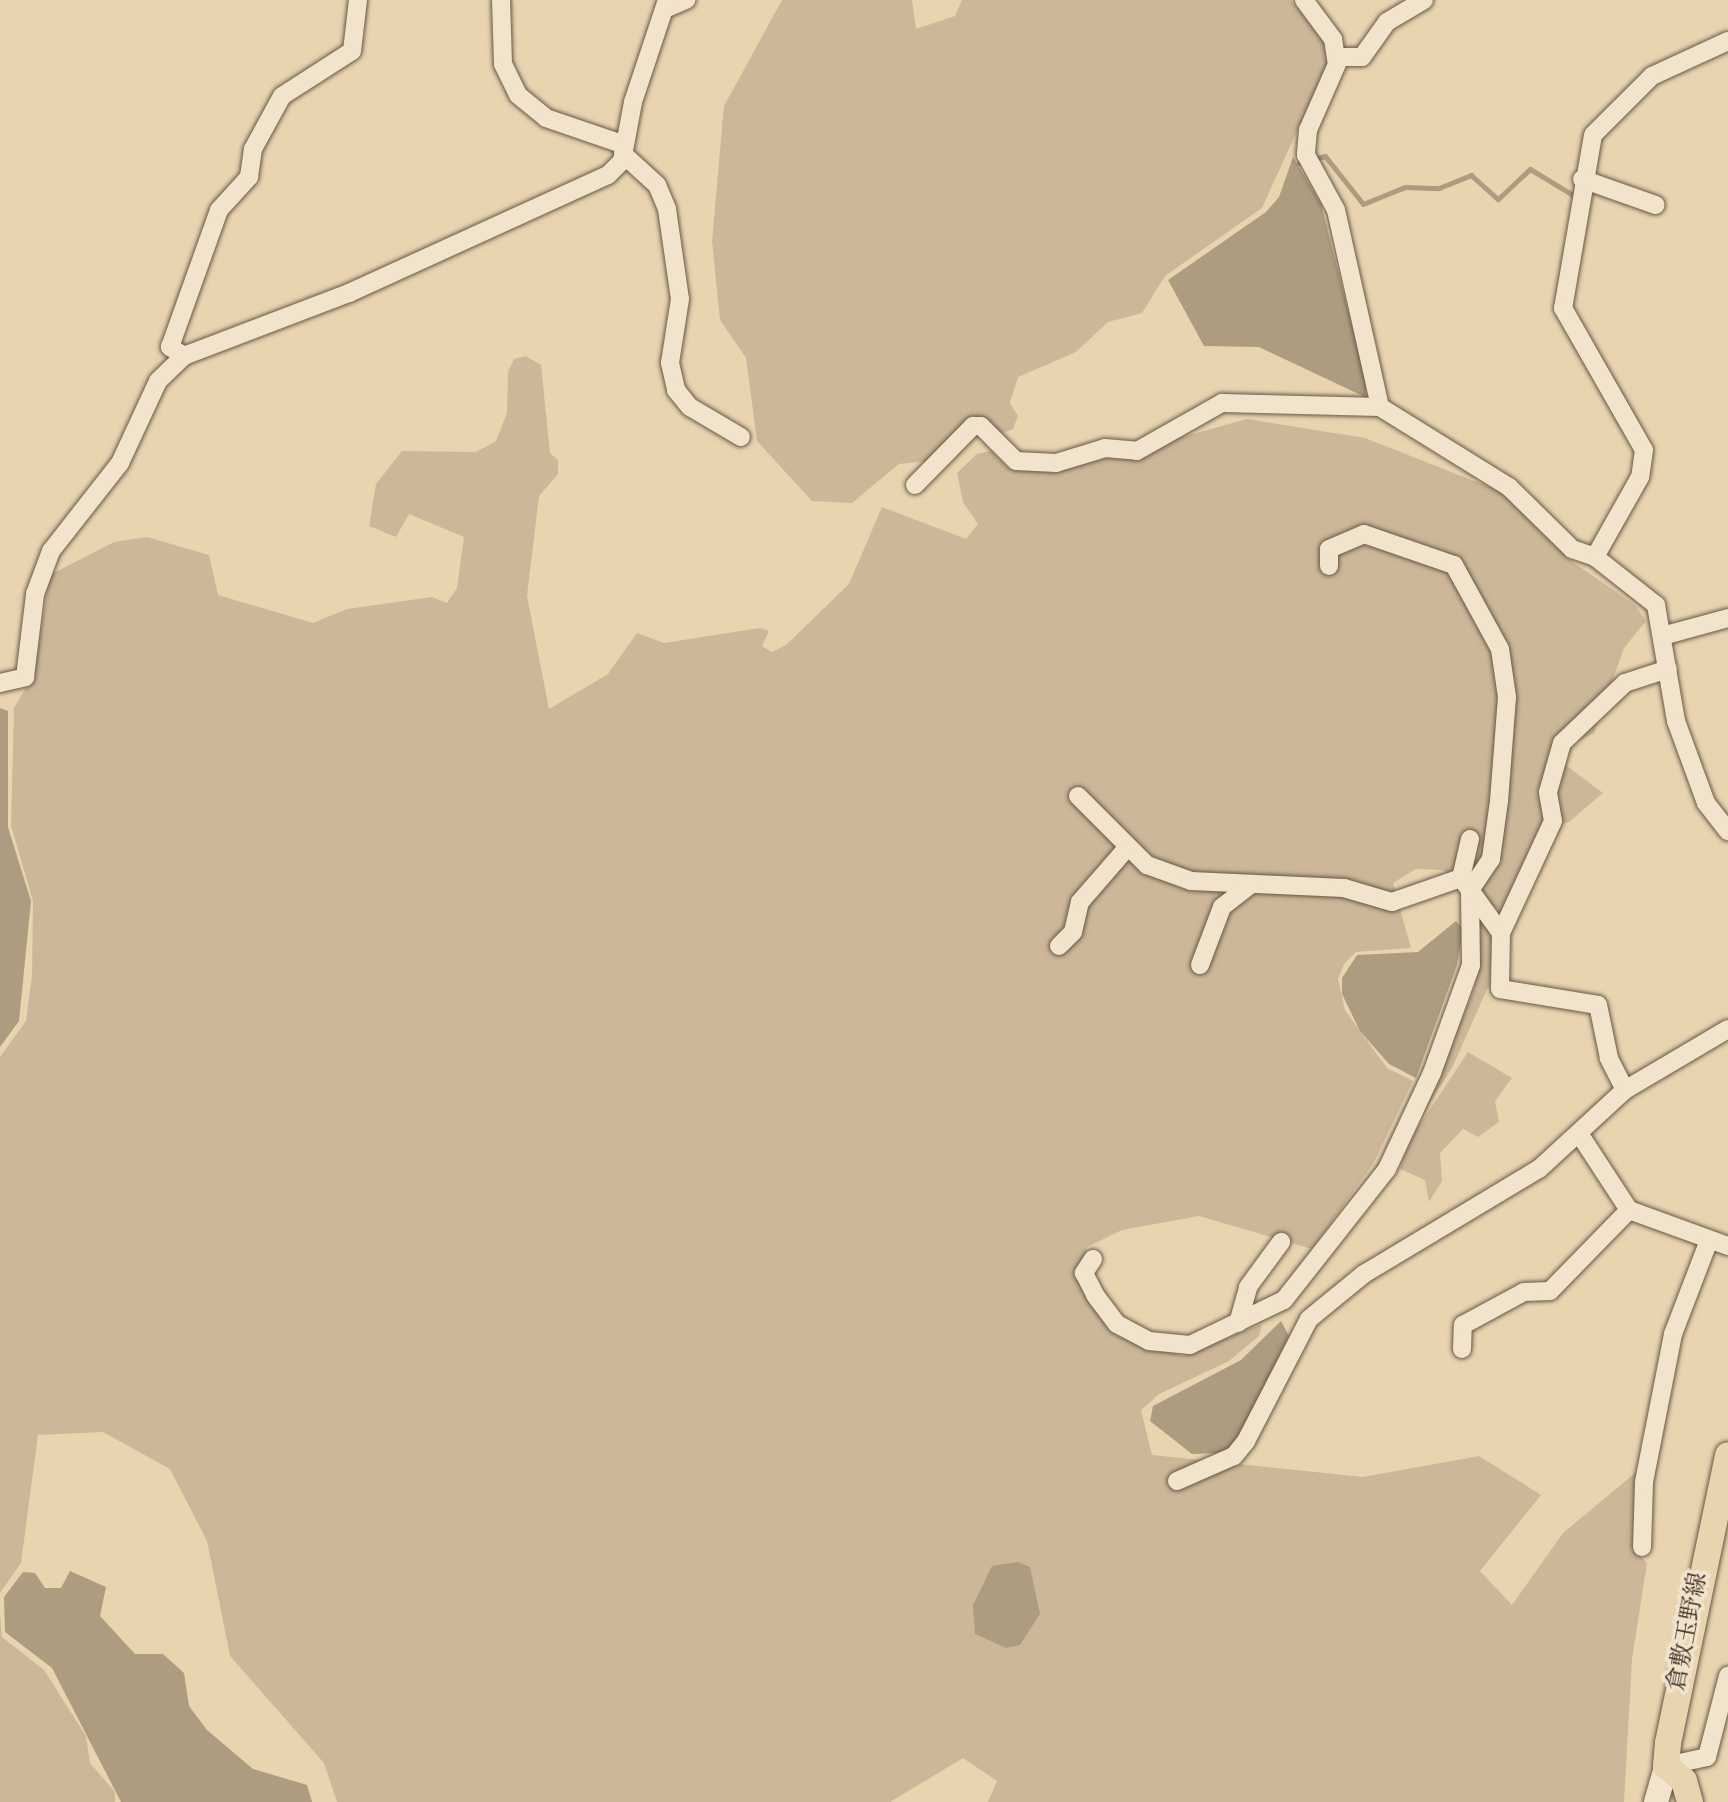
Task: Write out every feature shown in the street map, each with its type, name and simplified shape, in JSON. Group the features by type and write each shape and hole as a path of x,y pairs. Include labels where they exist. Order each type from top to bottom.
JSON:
{"main road":[{"name":"倉敷玉野線","path":"1666,1766 1692,1609 1728,1455"},
{"path":"1656,1802 1666,1766 1684,1781 1690,1802"}],"street":[{"path":"184,356 170,347 219,210 249,177 253,149 282,96 352,51 358,0"},
{"path":"501,0 503,64 518,95 546,118 624,150 657,185 667,209 680,299 670,363 676,390 691,407 741,437"},
{"path":"0,683 25,677 36,594 51,551 120,463 158,381 184,356 349,293 608,175 624,150 667,4 686,0"},
{"path":"1304,0 1333,39 1336,57 1331,85 1308,130 1308,161 1336,210 1380,407"},
{"path":"1336,57 1362,57 1387,22 1424,0"},
{"path":"1595,557 1640,477 1644,450 1564,317 1593,135 1652,76 1728,41"},
{"path":"1587,181 1656,205"},
{"path":"915,485 972,426 981,426 1016,461 1056,463 1105,448 1137,451 1222,402 1380,407 1509,487 1572,549 1595,557 1656,605 1666,635 1675,722 1693,771 1728,831"},
{"path":"1078,796 1126,849 1147,865 1191,881 1344,888 1392,902 1465,884 1491,859 1499,801 1507,697 1500,649 1454,565 1364,534 1329,550 1329,566"},
{"path":"1666,635 1728,618"},
{"path":"1625,1090 1609,1058 1598,1004 1500,989 1502,933 1553,821 1548,792 1562,743 1625,683 1668,669"},
{"path":"1093,1259 1086,1281 1117,1324 1140,1338 1190,1345 1284,1300 1387,1169 1427,1085 1469,976 1465,884 1470,839"},
{"path":"1059,946 1073,932 1080,902 1126,849"},
{"path":"1200,965 1222,907 1251,884"},
{"path":"1465,884 1502,933"},
{"path":"1177,1481 1234,1456 1246,1441 1309,1319 1364,1274 1539,1169 1580,1135 1625,1090 1728,1029"},
{"path":"1580,1135 1629,1210 1728,1246"},
{"path":"1462,1349 1463,1325 1524,1292 1550,1291 1629,1210"},
{"path":"1642,1547 1644,1482 1673,1334 1709,1240"},
{"path":"1238,1323 1248,1287 1281,1242"},
{"path":"1284,1300 1309,1319"},
{"path":"1666,1766 1707,1756 1728,1676"}],"shaded area":[{"path":"782,0 912,0 916,29 955,16 962,0 1291,0 1325,43 1327,65 1262,208 1165,276 1142,313 1108,322 1076,352 1018,377 1010,403 1018,416 1013,429 998,435 985,419 927,461 899,464 852,503 812,501 757,441 746,358 720,320 712,241 724,106"},
{"path":"1293,157 1321,204 1367,385 1365,397 1259,347 1204,346 1168,280 1266,212 1279,197"},
{"path":"526,356 541,365 550,453 558,460 558,474 539,496 527,596 549,709 608,674 637,633 664,643 760,628 769,631 762,646 772,652 786,645 849,584 882,507 966,539 978,524 963,502 957,473 977,454 991,451 1007,467 1053,473 1247,419 1365,438 1502,492 1570,560 1635,605 1646,621 1624,648 1594,733 1574,743 1564,764 1603,793 1569,822 1537,832 1502,912 1443,870 1416,869 1393,883 1411,948 1356,952 1344,964 1338,979 1345,1010 1387,1068 1413,1081 1373,1164 1312,1249 1199,1216 1122,1230 1087,1247 1077,1279 1115,1335 1182,1356 1262,1324 1259,1336 1229,1361 1159,1394 1141,1410 1152,1455 1363,1477 1479,1456 1541,1495 1480,1571 1512,1605 1563,1533 1640,1469 1637,1553 1647,1563 1632,1659 1624,1802 988,1802 997,1781 963,1758 890,1802 337,1802 324,1763 230,1656 207,1541 170,1469 103,1432 38,1435 21,1563 0,1593 0,1057 26,1021 32,975 33,901 11,826 14,708 34,674 50,575 114,542 147,537 209,555 218,595 313,623 347,609 432,597 447,603 457,588 464,537 409,514 396,537 369,526 376,484 402,451 476,452 496,441 507,413 508,372 514,359"},
{"path":"0,708 8,711 8,827 31,901 19,1021 0,1047"},
{"path":"1477,913 1494,931 1489,985 1452,1068 1418,1121 1473,993 1480,962"},
{"path":"1456,921 1463,929 1457,965 1416,1078 1389,1064 1360,1031 1342,994 1342,978 1357,955 1418,952"},
{"path":"1468,1052 1512,1078 1495,1101 1499,1122 1478,1137 1463,1129 1440,1153 1442,1181 1429,1202 1425,1180 1400,1169 1409,1141"},
{"path":"1281,1321 1289,1336 1245,1427 1225,1453 1192,1454 1150,1421 1153,1406 1241,1360"},
{"path":"1018,1562 1030,1567 1040,1614 1020,1645 1006,1648 975,1634 973,1605 992,1566"},
{"path":"70,1571 106,1587 100,1616 135,1654 163,1654 184,1673 189,1706 207,1730 253,1769 307,1785 312,1802 121,1802 52,1668 5,1632 4,1597 23,1572 35,1573 45,1588 61,1588"},
{"path":"0,1614 2,1637 44,1670 86,1736 90,1763 115,1792 115,1802 0,1802"}],"waterway":[{"path":"1299,163 1325,156 1363,204 1405,187 1439,188 1471,175 1498,199 1530,169 1573,195"}]}
